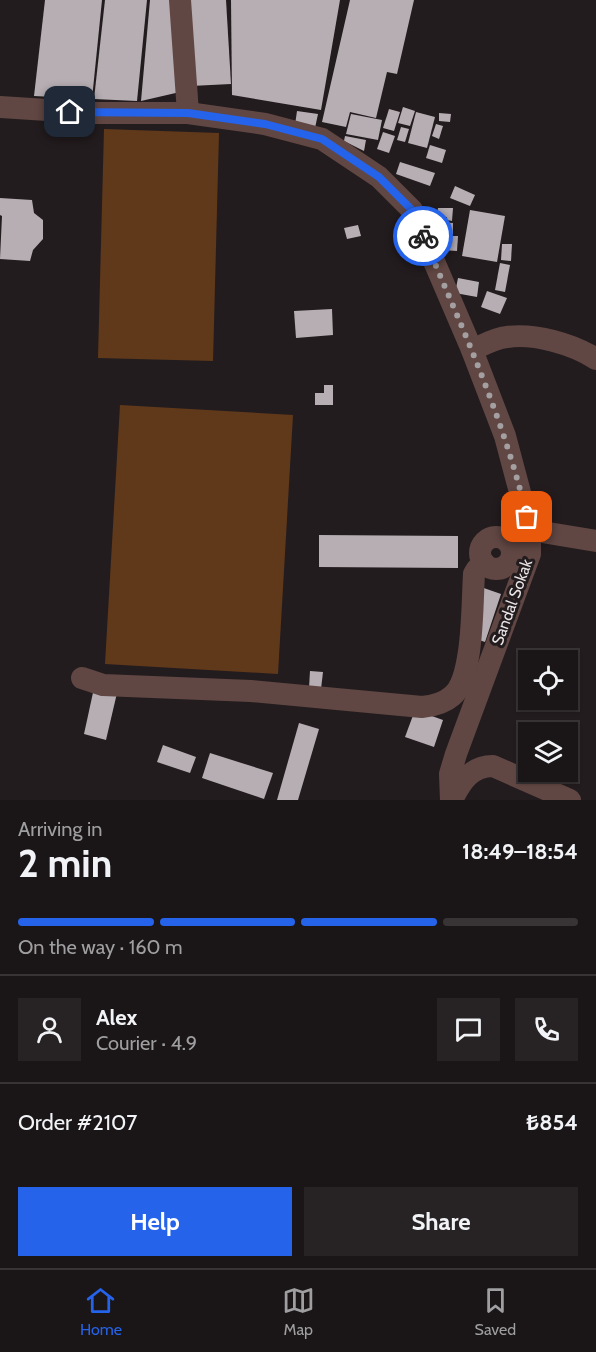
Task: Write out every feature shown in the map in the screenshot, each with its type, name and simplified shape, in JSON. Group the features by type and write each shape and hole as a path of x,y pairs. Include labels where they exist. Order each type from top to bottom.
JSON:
{"street":[{"path":"180,0 188,113"},
{"name":"Sandal Sokak","path":"0,107 94,113 188,113 265,124 322,139 379,177 412,210 472,350 505,436 530,530 530,554 519,560 450,774 452,800"},
{"path":"472,350 504,337 526,335 555,342 596,359"},
{"path":"530,530 596,541"},
{"path":"82,678 103,685 251,691 422,707 434,706 453,696 469,657 474,574 477,568 484,563 480,553 481,548 484,543 493,538 504,539 519,560"},
{"path":"452,800 460,784 473,772 481,766 493,766 570,800"}],"shaded area":[{"path":"104,129 219,133 213,361 98,358"},
{"path":"120,405 293,415 278,674 105,664"}],"building":[{"path":"45,0 102,0 92,99 34,96"},
{"path":"105,0 147,0 137,101 94,99"},
{"path":"150,0 176,0 180,92 141,101"},
{"path":"187,0 226,0 231,84 191,86"},
{"path":"231,0 340,0 321,110 232,95"},
{"path":"350,0 414,0 397,74 387,72 376,118 350,112 346,127 322,122"},
{"path":"403,107 415,111 410,126 398,123"},
{"path":"389,109 400,112 394,131 383,128"},
{"path":"297,111 318,114 315,128 295,125"},
{"path":"416,112 435,117 427,148 408,143"},
{"path":"439,113 451,114 450,122 439,121"},
{"path":"351,114 382,120 378,140 346,134"},
{"path":"436,124 443,126 439,139 432,136"},
{"path":"401,127 409,129 405,142 397,140"},
{"path":"383,132 395,136 389,153 377,149"},
{"path":"345,136 366,140 364,151 344,141"},
{"path":"430,145 446,150 442,163 426,158"},
{"path":"400,162 435,173 430,186 396,174"},
{"path":"455,186 475,195 470,206 450,198"},
{"path":"0,198 32,200 34,213 43,220 43,239 33,250 30,261 0,259 2,216 0,215"},
{"path":"438,208 453,208 452,221 447,220 447,217 437,217"},
{"path":"470,210 505,216 497,262 462,256"},
{"path":"440,222 453,223 453,234 439,234"},
{"path":"358,225 361,236 347,239 344,228"},
{"path":"441,236 458,236 457,251 441,250"},
{"path":"502,244 512,244 511,261 501,260"},
{"path":"500,263 510,265 505,292 495,290"},
{"path":"458,278 479,282 477,297 455,293"},
{"path":"487,291 507,298 500,314 481,307"},
{"path":"332,309 333,335 296,338 294,311"},
{"path":"324,385 333,385 333,405 315,405 315,393 324,393"},
{"path":"319,535 458,536 458,568 319,567"},
{"path":"478,586 501,594 485,642 476,639"},
{"path":"310,671 323,672 321,689 309,688"},
{"path":"94,688 117,693 106,740 84,734"},
{"path":"415,710 443,720 434,747 405,737"},
{"path":"299,723 319,729 298,800 277,800"},
{"path":"163,745 196,757 190,773 157,762"},
{"path":"210,753 273,773 264,799 202,778"}],"way so far":[{"path":"423,236 472,350 505,436 527,517"}],"route":[{"path":"70,112 188,113 265,124 322,139 379,177 412,210 423,236"}]}
